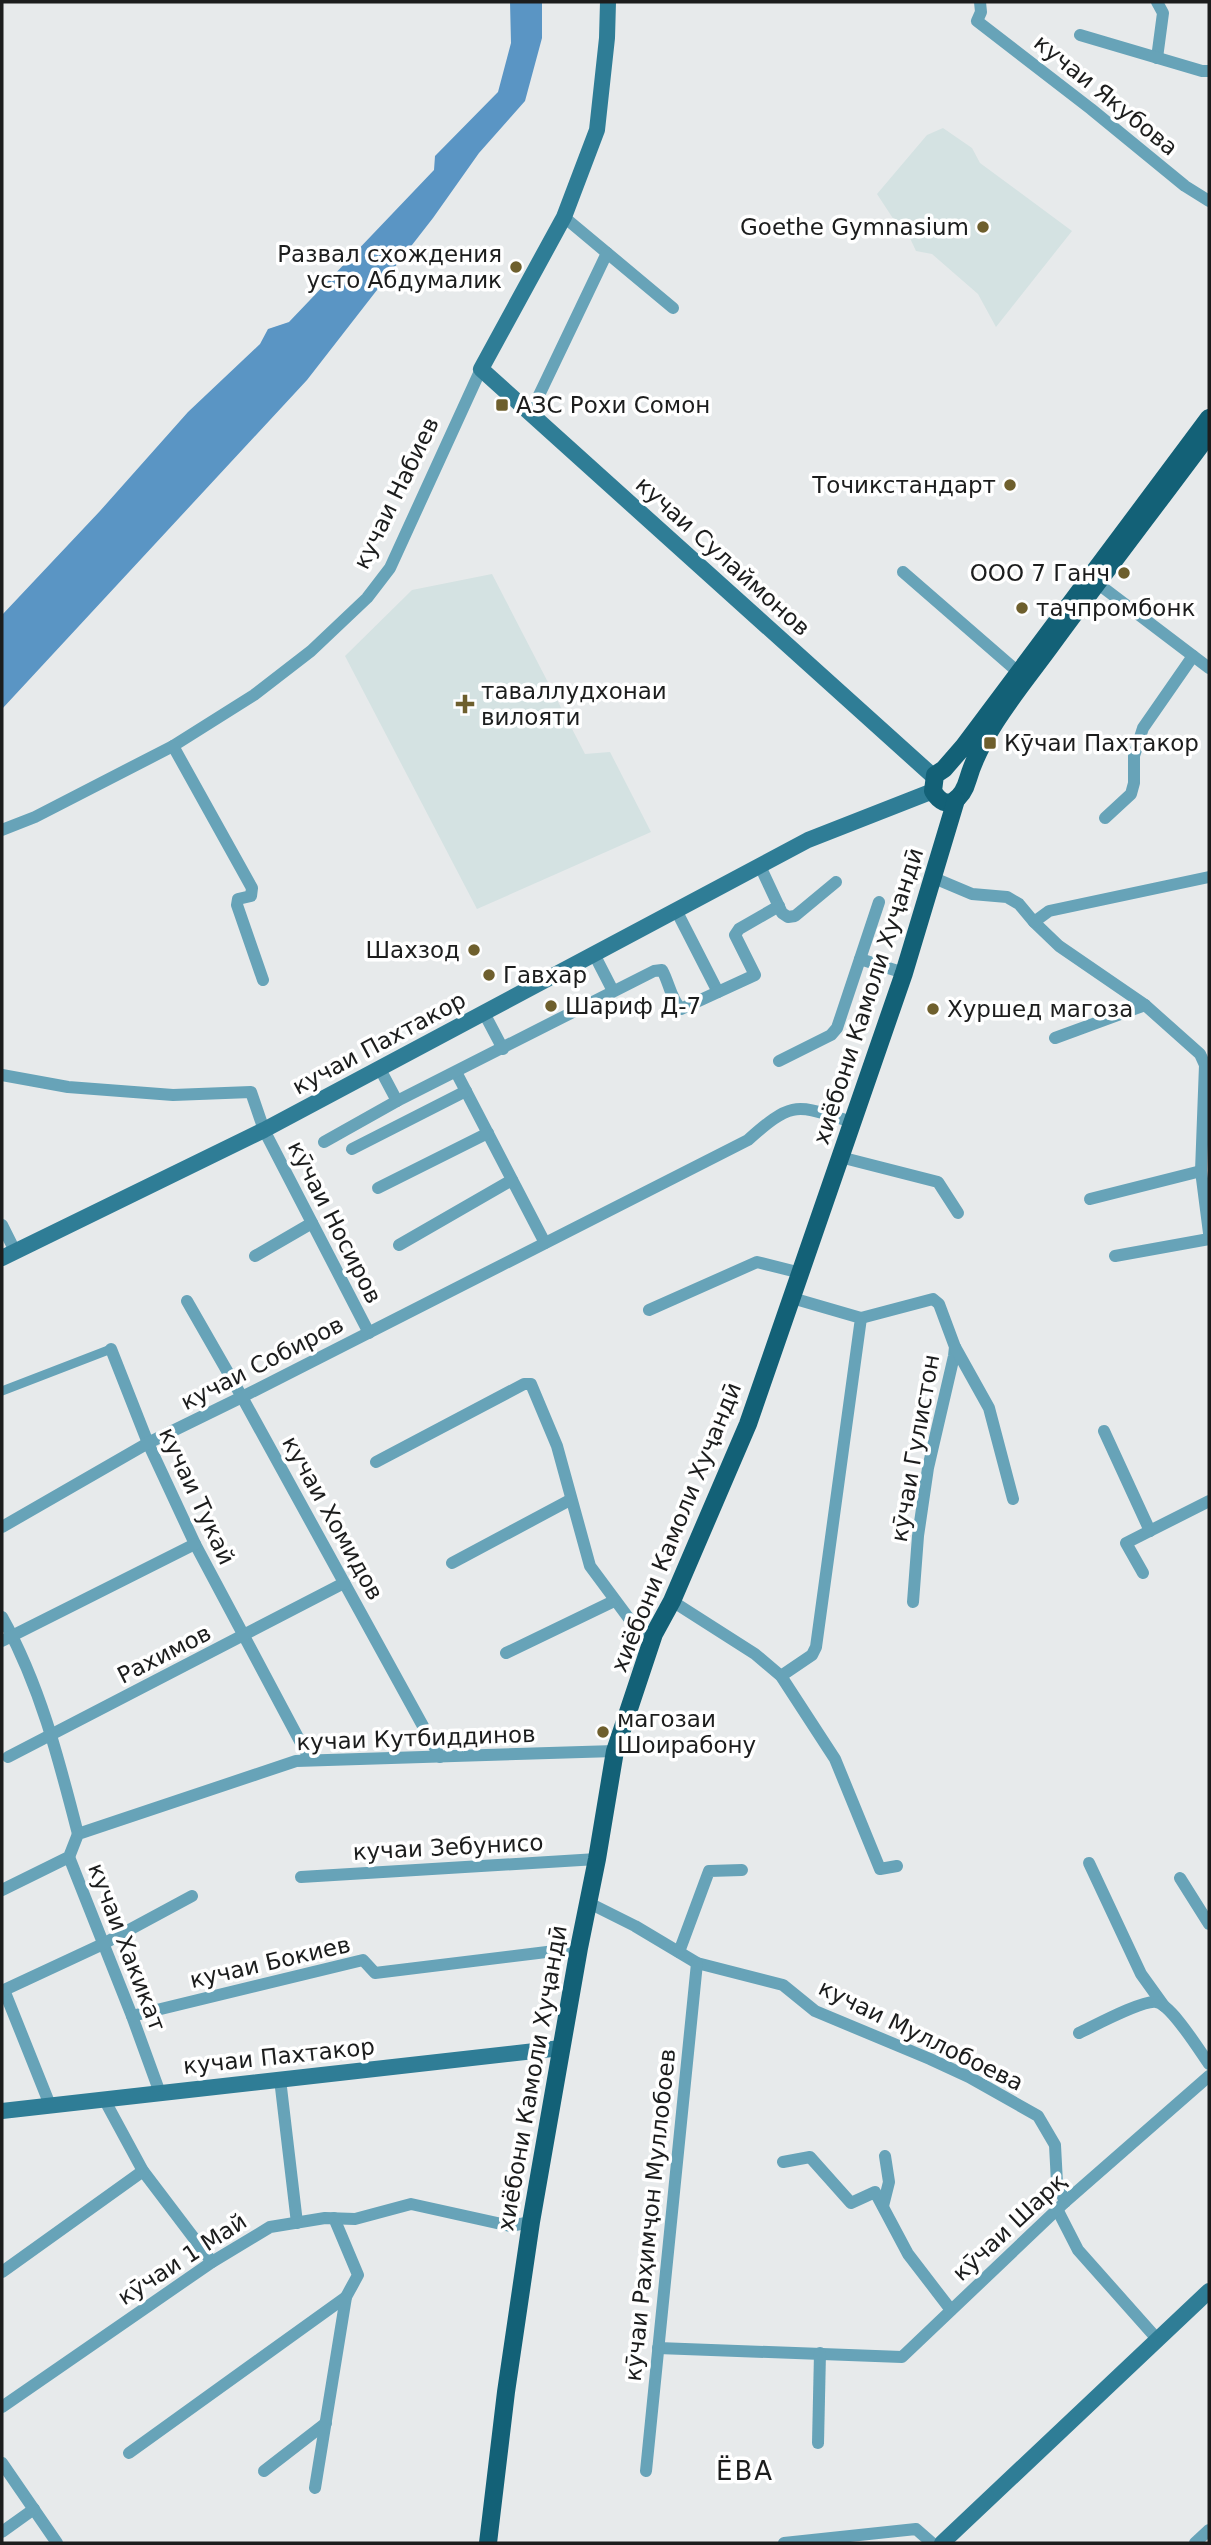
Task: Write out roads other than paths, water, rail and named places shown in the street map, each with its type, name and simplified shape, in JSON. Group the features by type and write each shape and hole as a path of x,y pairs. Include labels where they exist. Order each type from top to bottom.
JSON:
{"main road":[{"name":"кучаи Набиев","path":"481,369 564,217 597,130 608,2"},
{"name":"кучаи Сулаймонов","path":"481,369 937,783"},
{"path":"1022,676 1209,418"},
{"path":"948,831 934,800 937,783 1097,583 1209,434"},
{"name":"хиёбони Камоли Хуҷандӣ","path":"488,2543 506,2392 531,2222 615,1751 654,1634 672,1601 748,1424 904,973 975,754 1022,676"},
{"path":"959,772 965,781 961,793 945,801 937,783 959,772"},
{"name":"кучаи Пахтакор","path":"8,1255 264,1130 808,840 937,783"},
{"name":"кучаи Пахтакор","path":"2,2111 561,2048"},
{"path":"942,2543 1209,2291"}],"street":[{"name":"кучаи Якубова","path":"980,2 981,12 977,21 1185,186 1209,201"},
{"path":"1157,2 1163,13 1157,58"},
{"path":"1080,35 1209,71"},
{"path":"564,217 673,308"},
{"path":"530,414 607,253"},
{"name":"кучаи Набиев","path":"2,830 36,817 173,746 254,695 311,651 366,598 390,568 481,369"},
{"path":"903,572 1022,676"},
{"path":"1097,583 1209,668"},
{"path":"1105,818 1131,794 1134,783 1134,756 1143,728 1193,656"},
{"path":"173,746 252,888 251,896 238,899 237,905 263,980"},
{"path":"760,866 779,906 788,917 795,916 836,882"},
{"path":"1034,922 1049,911 1102,902 1209,877"},
{"path":"934,878 972,894 1007,897 1019,904 1059,946 1145,1005 1205,1053 1205,1125 1201,1171 1209,1233"},
{"path":"779,1060 831,1035 837,1028 879,902"},
{"path":"324,1142 397,1101 654,971 662,970 670,982 677,1006 681,1009 755,975 735,934 779,906"},
{"path":"676,910 718,992"},
{"path":"594,954 613,991"},
{"path":"860,960 904,973"},
{"path":"1055,1038 1145,1005"},
{"path":"484,1013 503,1049"},
{"path":"380,1069 397,1101"},
{"path":"456,1072 545,1243"},
{"name":"кӯчаи Носиров","path":"2,1075 68,1087 173,1095 251,1092 264,1130 369,1333"},
{"path":"352,1149 467,1091"},
{"name":"кучаи Собиров","path":"2,1527 148,1443 748,1140 772,1118 789,1109 807,1108 852,1122"},
{"path":"379,1188 488,1133"},
{"path":"841,1157 938,1182 958,1213"},
{"path":"1090,1199 1201,1171"},
{"path":"399,1245 512,1180"},
{"path":"255,1256 312,1223"},
{"name":"кучаи Пахтакор","path":"2,1224 8,1255"},
{"path":"1115,1256 1209,1239"},
{"path":"649,1310 757,1262 801,1273"},
{"path":"781,1676 812,1655 816,1647 861,1318 792,1298"},
{"name":"кӯчаи Гулистон","path":"861,1318 933,1299 939,1304 955,1347 928,1468 918,1536 913,1602"},
{"name":"кучаи Хомидов","path":"187,1301 440,1757"},
{"path":"955,1347 989,1408 1013,1499"},
{"name":"кучаи Тукай","path":"2,1391 111,1349 148,1443 195,1544 310,1760"},
{"path":"376,1462 524,1384 531,1384 557,1446 590,1566 636,1629 654,1634"},
{"path":"1104,1431 1150,1531"},
{"path":"452,1563 570,1500"},
{"path":"1143,1573 1126,1543 1209,1501"},
{"path":"7,1639 195,1544"},
{"name":"Рахимов","path":"5,1759 344,1583"},
{"path":"506,1653 614,1601"},
{"path":"672,1601 755,1654 781,1676 835,1759 880,1869 897,1866"},
{"path":"2,1617 7,1639 53,1735 78,1834 69,1857 2,1890"},
{"name":"кучаи Кутбиддинов","path":"78,1834 296,1761 615,1751"},
{"name":"кучаи Хакикат","path":"69,1857 160,2093"},
{"name":"кучаи Зебунисо","path":"301,1877 597,1859"},
{"path":"1089,1863 1141,1974 1209,2064"},
{"path":"679,1952 709,1871 742,1870"},
{"path":"1180,1878 1209,1924"},
{"path":"50,2105 3,1991 103,1944 192,1896"},
{"name":"кучаи Муллобоева","path":"589,1903 635,1926 697,1963 783,1985 814,2011 969,2077 1038,2116 1055,2144 1061,2206 1077,2250 1158,2340"},
{"name":"кучаи Бокиев","path":"132,2016 363,1960 375,1973 579,1948"},
{"name":"кӯчаи Раҳимҷон Муллобоев","path":"646,2471 697,1963"},
{"path":"1079,2033 1145,2003 1157,2001 1164,2006"},
{"name":"кӯчаи Шарқ","path":"658,2348 902,2357 1061,2206 1209,2076"},
{"path":"280,2079 297,2223"},
{"path":"104,2099 143,2171 212,2262"},
{"path":"783,2162 810,2157 851,2203 875,2192 908,2255 951,2310"},
{"path":"883,2206 889,2182 885,2157"},
{"path":"2,2272 143,2171"},
{"name":"кӯчаи 1 Май","path":"2,2407 212,2262 270,2227 334,2218 355,2219 411,2204 510,2226 531,2222"},
{"path":"315,2488 346,2297 358,2275 334,2218"},
{"path":"128,2453 346,2297"},
{"path":"818,2443 820,2353"},
{"path":"264,2471 326,2423"},
{"path":"2,2463 57,2543"},
{"path":"2,2532 34,2509"},
{"path":"785,2543 916,2529 932,2543"},
{"path":"1195,2543 1209,2530"}],"water":[{"path":"510,2 542,2 542,38 525,101 479,153 433,218 307,380 2,709 2,615 188,412 260,344 268,329 289,322 434,170 435,156 498,92 511,43"}],"place":[{"name":"Goethe Gymnasium","path":"983,227"},
{"name":"Развал схождения усто Абдумалик","path":"516,267"},
{"name":"АЗС Рохи Сомон","path":"502,405"},
{"name":"Точикстандарт","path":"1010,485"},
{"name":"ООО 7 Ганч","path":"1124,573"},
{"name":"тачпромбонк","path":"1022,608"},
{"name":"таваллудхонаи вилояти","path":"465,704"},
{"name":"Кӯчаи Пахтакор","path":"990,743"},
{"name":"Шахзод","path":"474,950"},
{"name":"Гавхар","path":"489,975"},
{"name":"Шариф Д-7","path":"551,1006"},
{"name":"Хуршед магоза","path":"933,1009"},
{"name":"магозаи Шоирабону","path":"603,1732"}],"district":[{"name":"ЁВА","path":"745,2471"}]}
